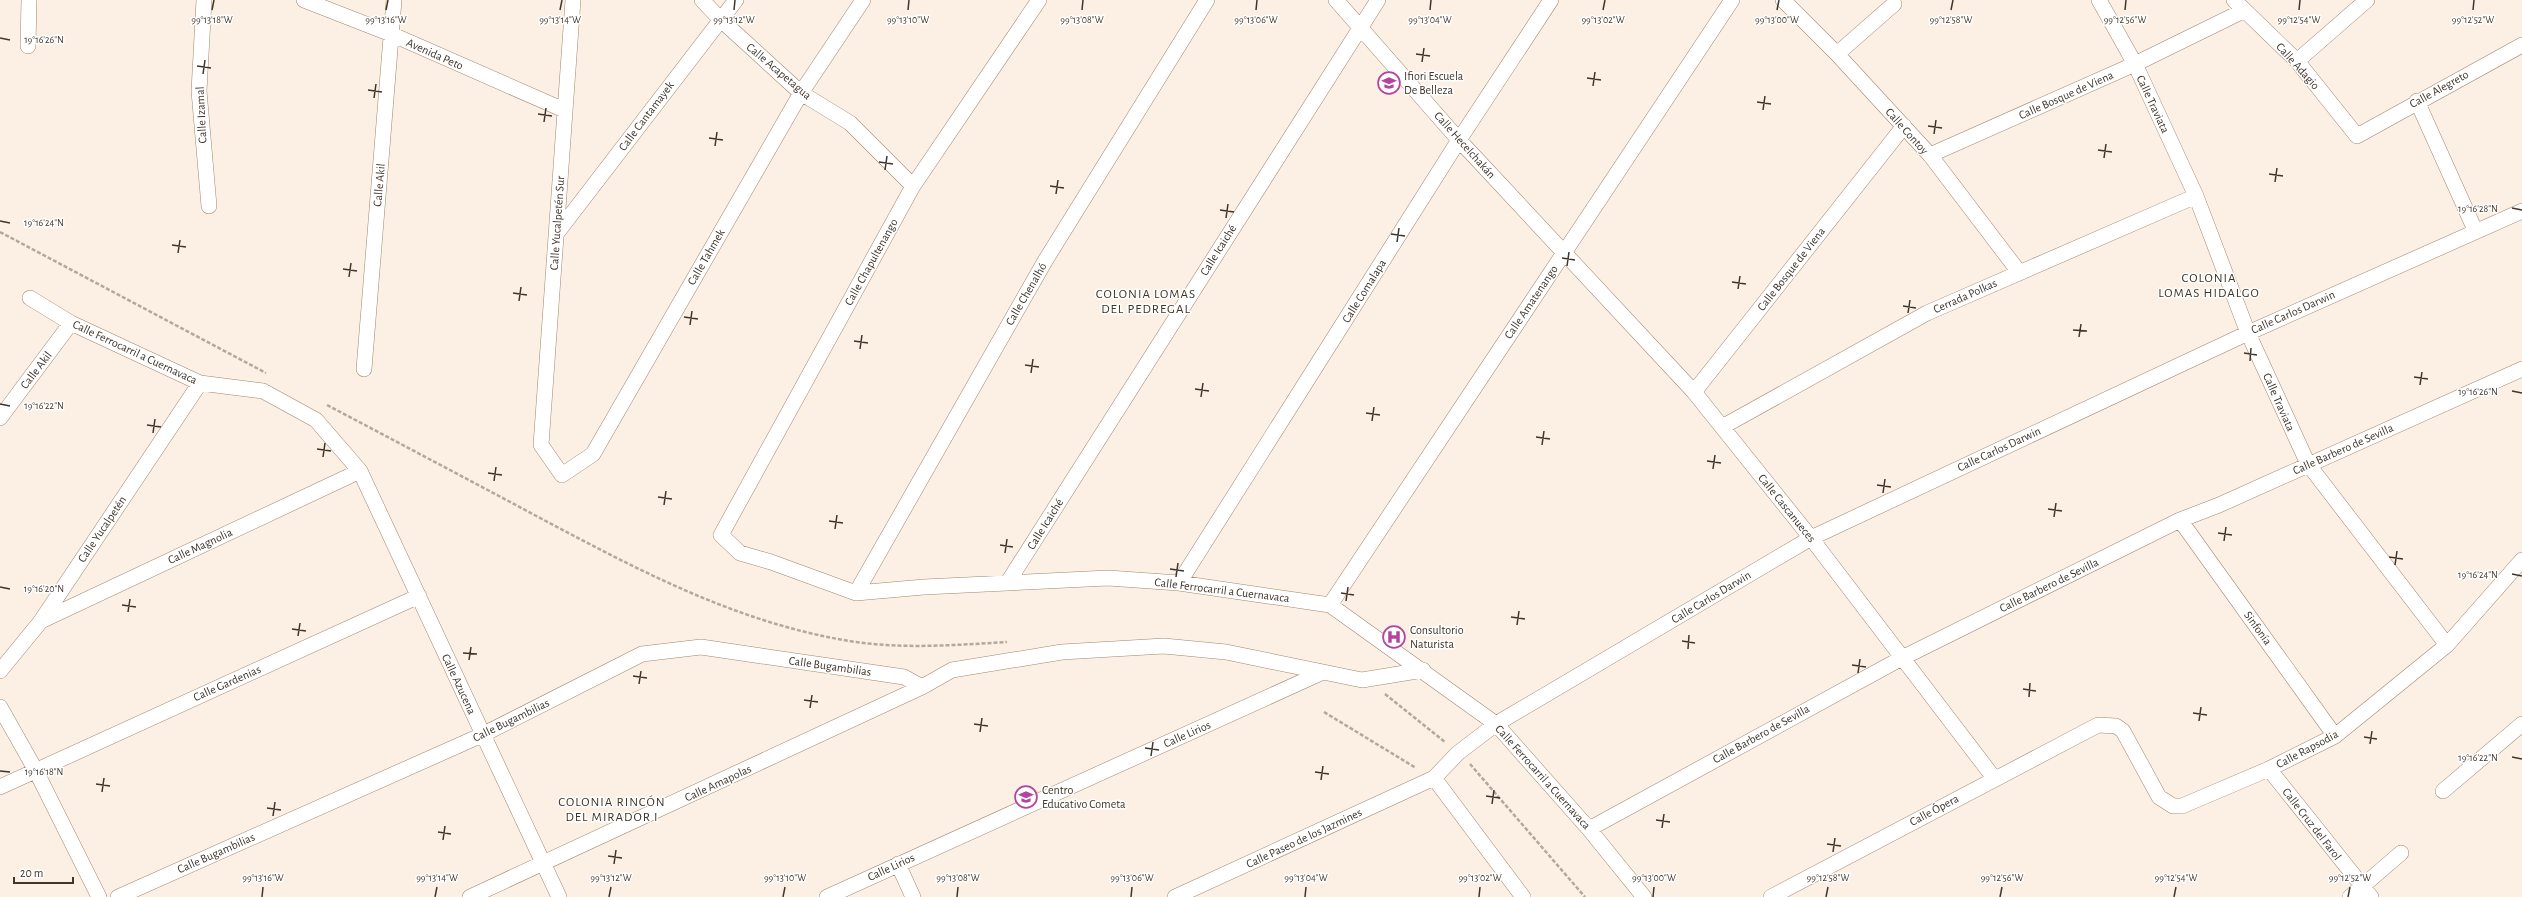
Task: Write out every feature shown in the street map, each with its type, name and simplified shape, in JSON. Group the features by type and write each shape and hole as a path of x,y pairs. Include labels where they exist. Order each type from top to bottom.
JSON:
{"street":[{"path":"28,46 29,0"},
{"name":"Calle Izamal","path":"204,0 199,91 209,206"},
{"name":"Avenida Peto","path":"304,0 391,34 564,110"},
{"name":"Calle Akil","path":"364,369 394,0"},
{"name":"Calle Yucalpetén Sur","path":"541,445 558,232 564,110 573,0"},
{"name":"Calle Acapetagua","path":"702,0 720,19 801,93 850,123 913,186"},
{"name":"Calle Cantamayek","path":"558,232 736,0"},
{"name":"Calle Tahmek","path":"541,445 562,475 593,454 801,93 863,0"},
{"name":"Calle Chapultenango","path":"721,535 913,186 1039,0"},
{"name":"Calle Chenalhó","path":"856,594 1045,261 1207,0"},
{"name":"Calle Hecelchakán","path":"1336,0 1459,140 1563,253"},
{"name":"Calle Icaiché","path":"1008,582 1360,26 1378,0"},
{"name":"Calle Comalapa","path":"1179,583 1459,140 1551,0"},
{"name":"Calle Amatenango","path":"1330,605 1732,0"},
{"name":"Calle Contoy","path":"1783,0 1837,54 1930,156 2018,272"},
{"name":"Calle Traviata","path":"2099,0 2134,64 2196,196 2248,333 2308,464 2446,645"},
{"path":"2297,61 2368,0"},
{"path":"1837,54 1894,4"},
{"name":"Calle Bosque de Viena","path":"1930,156 2134,64 2239,5"},
{"name":"Calle Adagio","path":"2239,5 2297,61 2357,136"},
{"name":"Calle Alegreto","path":"2357,136 2417,101 2522,45"},
{"path":"2417,101 2474,230"},
{"name":"Calle Bosque de Viena","path":"1694,392 1904,126"},
{"name":"Cerrada Polkas","path":"1722,427 1927,313 2018,272 2196,196"},
{"name":"Calle Carlos Darwin","path":"1434,778 1458,753 1496,724 1811,538 2248,333 2474,230 2522,211"},
{"name":"Calle Cascanueces","path":"1563,253 1694,392 1811,538 1994,778"},
{"name":"Calle Ferrocarril a Cuernavaca","path":"30,298 71,323 200,383 262,391 316,420 360,471"},
{"name":"Calle Akil","path":"0,418 71,323"},
{"name":"Calle Barbero de Sevilla","path":"1589,829 1902,658 2180,520 2219,505 2522,369"},
{"name":"Calle Yucalpetén","path":"0,671 41,621 200,383"},
{"name":"Calle Azucena","path":"360,471 559,897"},
{"name":"Calle Magnolia","path":"41,621 360,471"},
{"name":"Sinfonía","path":"2180,520 2335,736"},
{"name":"Calle Ferrocarril a Cuernavaca","path":"721,535 740,553 771,562 856,594 1008,582 1108,578 1179,583 1330,605 1423,670 1496,724 1589,829 1644,897"},
{"name":"Calle Rapsodia","path":"2098,725 2116,726 2123,731 2159,797 2173,806 2182,806 2269,769 2335,736 2446,645 2522,560"},
{"name":"Calle Gardenias","path":"0,787 35,769 419,596"},
{"path":"922,687 952,670 1062,652 1164,646 1226,652 1321,673 1362,680 1423,670"},
{"name":"Calle Bugambilias","path":"118,897 482,735 642,654 701,647 904,677 922,687"},
{"name":"Calle Lirios","path":"827,897 1321,673"},
{"name":"Calle Amapolas","path":"470,897 544,864 922,687"},
{"path":"0,707 35,769 99,897"},
{"path":"2443,791 2522,724"},
{"name":"Calle Ópera","path":"1770,897 1994,778 2098,725"},
{"name":"Calle Cruz del Farol","path":"2269,769 2366,892"},
{"path":"1434,778 1524,897"},
{"name":"Calle Paseo de los Jazmines","path":"1175,897 1434,778"},
{"path":"2350,897 2366,892 2401,853"},
{"path":"898,864 913,897"}],"path":[{"path":"1324,712 1434,778"}],"place":[{"name":"Ifiori Escuela De Belleza","path":"1389,83"},
{"name":"Consultorio Naturista","path":"1394,637"},
{"name":"Centro Educativo Cometa","path":"1026,797"}],"district":[{"name":"COLONIA LOMAS HIDALGO","path":"2209,284"},
{"name":"COLONIA LOMAS DEL PEDREGAL","path":"1146,300"},
{"name":"COLONIA RINCÓN DEL MIRADOR I","path":"612,808"}]}
